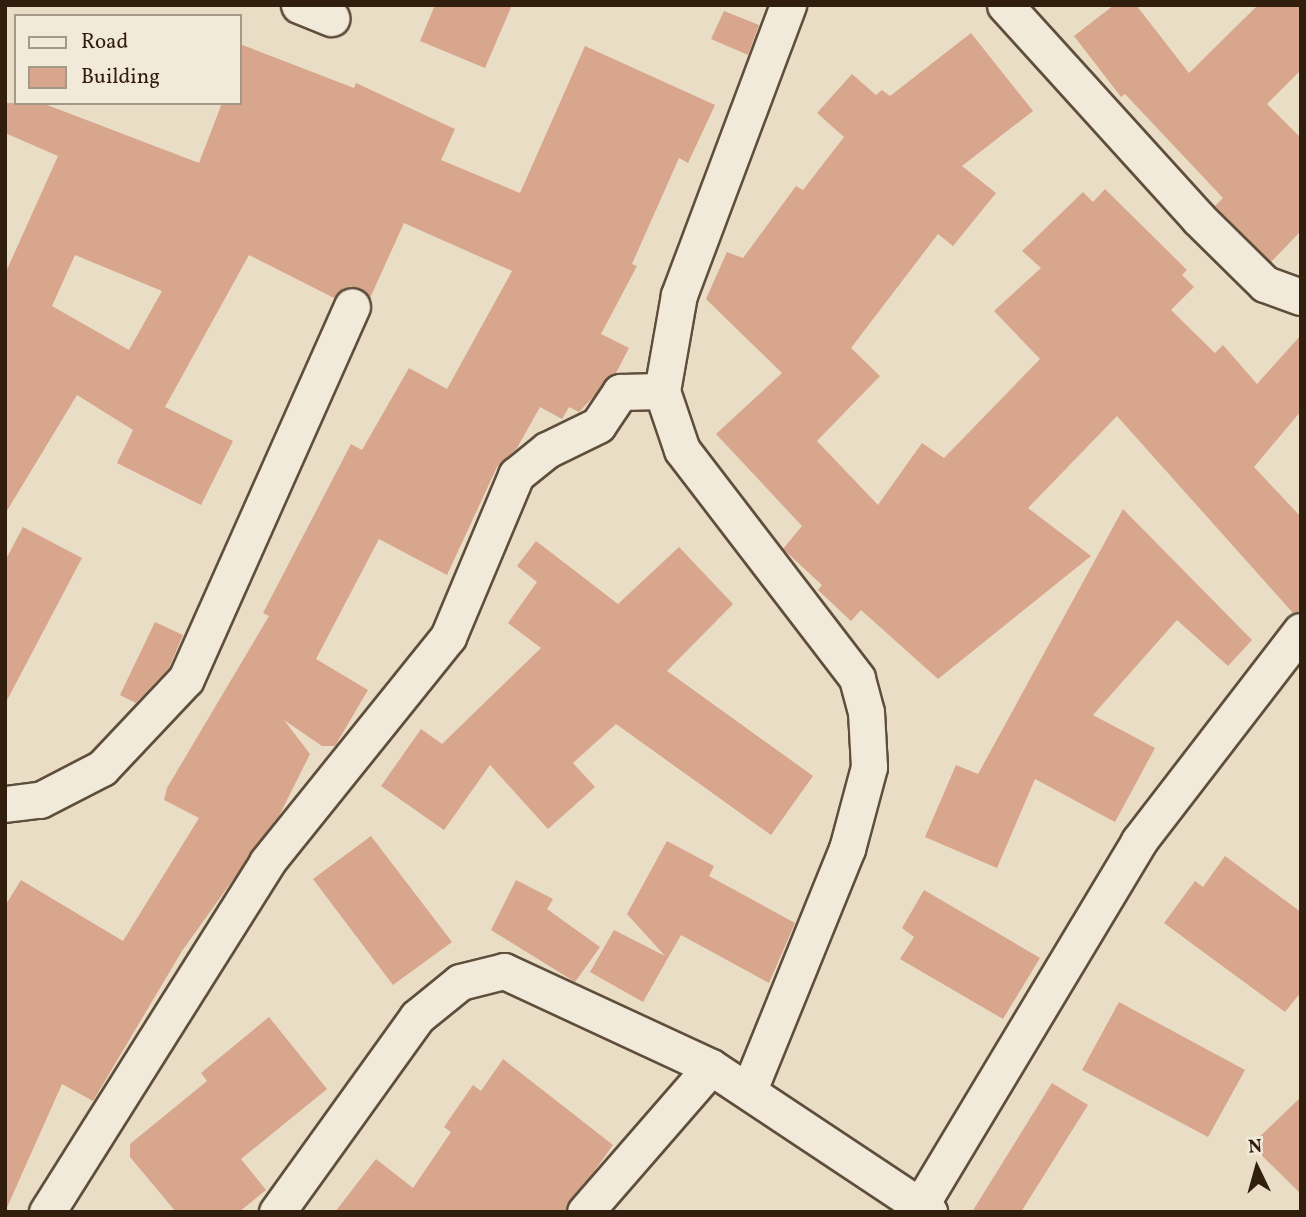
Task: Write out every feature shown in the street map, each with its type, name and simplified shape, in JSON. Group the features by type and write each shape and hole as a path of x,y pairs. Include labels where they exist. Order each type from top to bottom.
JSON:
{"street":[{"path":"299,5 332,18"},
{"path":"749,1090 846,849 869,767 866,712 857,678 682,450 662,391 680,295 788,5"},
{"path":"1005,5 1198,218 1265,284 1301,297"},
{"path":"5,804 40,800 102,768 186,679 352,306"},
{"path":"47,1212 267,862 448,637 516,475 547,450 598,425 620,392 662,391"},
{"path":"277,1212 417,1017 460,982 504,971 711,1067 925,1209 1139,841 1301,631"},
{"path":"585,1212 711,1067"}],"building":[{"path":"435,5 512,5 485,68 420,41"},
{"path":"1114,5 1136,5 1189,73 1258,5 1301,5 1301,70 1267,104 1301,138 1301,231 1271,262 1215,206 1223,198 1125,94 1121,97 1074,36"},
{"path":"724,11 759,25 748,55 711,39"},
{"path":"971,33 1033,111 962,166 996,193 953,246 938,234 851,348 880,376 817,441 878,505 922,443 944,458 1040,359 994,311 1041,268 1022,251 1083,192 1093,202 1105,189 1187,270 1182,275 1194,287 1171,310 1215,353 1223,345 1257,384 1301,335 1301,411 1254,467 1301,517 1301,611 1293,613 1117,416 1028,508 1091,556 938,679 861,610 851,621 818,590 822,585 783,549 802,526 716,434 782,373 706,299 727,252 743,258 796,186 803,190 844,137 817,113 852,74 876,95 882,90 890,96"},
{"path":"242,45 354,88 356,83 455,129 441,160 520,193 585,46 715,105 688,163 679,158 632,264 637,266 601,334 629,348 616,373 579,412 569,407 562,419 540,407 517,448 497,467 447,575 379,539 316,659 368,690 335,746 322,746 284,720 310,754 280,814 182,951 93,1101 62,1084 5,1212 5,906 21,880 123,941 199,818 164,800 167,788 269,616 263,613 351,444 362,450 409,368 447,389 512,271 404,223 370,298 351,286 334,298 249,255 165,407 233,441 201,505 117,463 133,430 77,395 5,514 5,274 58,156 5,133 5,103 47,105 199,163 221,105 242,105","holes":["75,255 162,291 129,350 52,306"]},
{"path":"1123,509 1252,640 1228,666 1177,620 1093,715 1155,748 1115,822 1035,779 997,868 925,837 956,765 978,774"},
{"path":"23,527 82,558 5,704 5,561"},
{"path":"536,541 618,604 679,547 733,604 667,671 813,776 771,835 616,724 573,763 595,787 548,829 490,765 444,830 381,786 421,729 442,744 541,648 508,623 537,582 517,566"},
{"path":"155,622 183,635 169,668 136,703 120,695"},
{"path":"371,836 452,942 393,985 313,879"},
{"path":"667,841 714,866 709,876 795,923 769,983 681,935 643,1002 590,972 614,930 665,956 627,914"},
{"path":"1225,856 1301,912 1301,992 1285,1012 1164,923 1195,881 1203,887"},
{"path":"516,880 553,899 547,909 600,947 575,982 491,930"},
{"path":"924,890 1040,958 1003,1019 900,959 914,937 902,928"},
{"path":"1119,1002 1245,1070 1208,1137 1082,1070"},
{"path":"269,1017 327,1089 241,1159 266,1190 239,1212 176,1212 130,1157 130,1144 207,1081 201,1073"},
{"path":"503,1059 613,1145 565,1212 335,1212 376,1159 413,1188 451,1132 444,1127 473,1085 481,1091"},
{"path":"1052,1083 1088,1105 1021,1212 972,1212"},
{"path":"1301,1097 1301,1194 1251,1145"}]}
